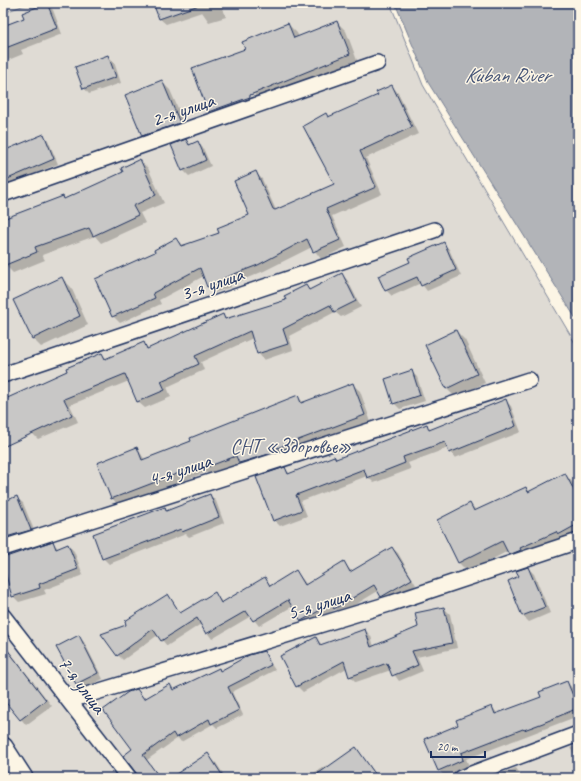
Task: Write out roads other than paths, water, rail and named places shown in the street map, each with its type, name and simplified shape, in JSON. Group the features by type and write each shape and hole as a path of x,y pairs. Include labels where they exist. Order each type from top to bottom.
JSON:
{"street":[{"name":"2-я улица","path":"3,194 377,63"},
{"name":"3-я улица","path":"3,375 434,230"},
{"name":"4-я улица","path":"3,548 529,380"},
{"name":"5-я улица","path":"70,700 392,603 578,541"},
{"name":"7-я улица","path":"3,616 70,700 129,778"},
{"path":"460,778 578,734"},
{"path":"3,747 23,778"}],"water":[{"name":"Kuban River","path":"395,3 578,3 578,322 429,84"}],"park label":[{"name":"СНТ «Здоровье»","path":"291,446"}]}
